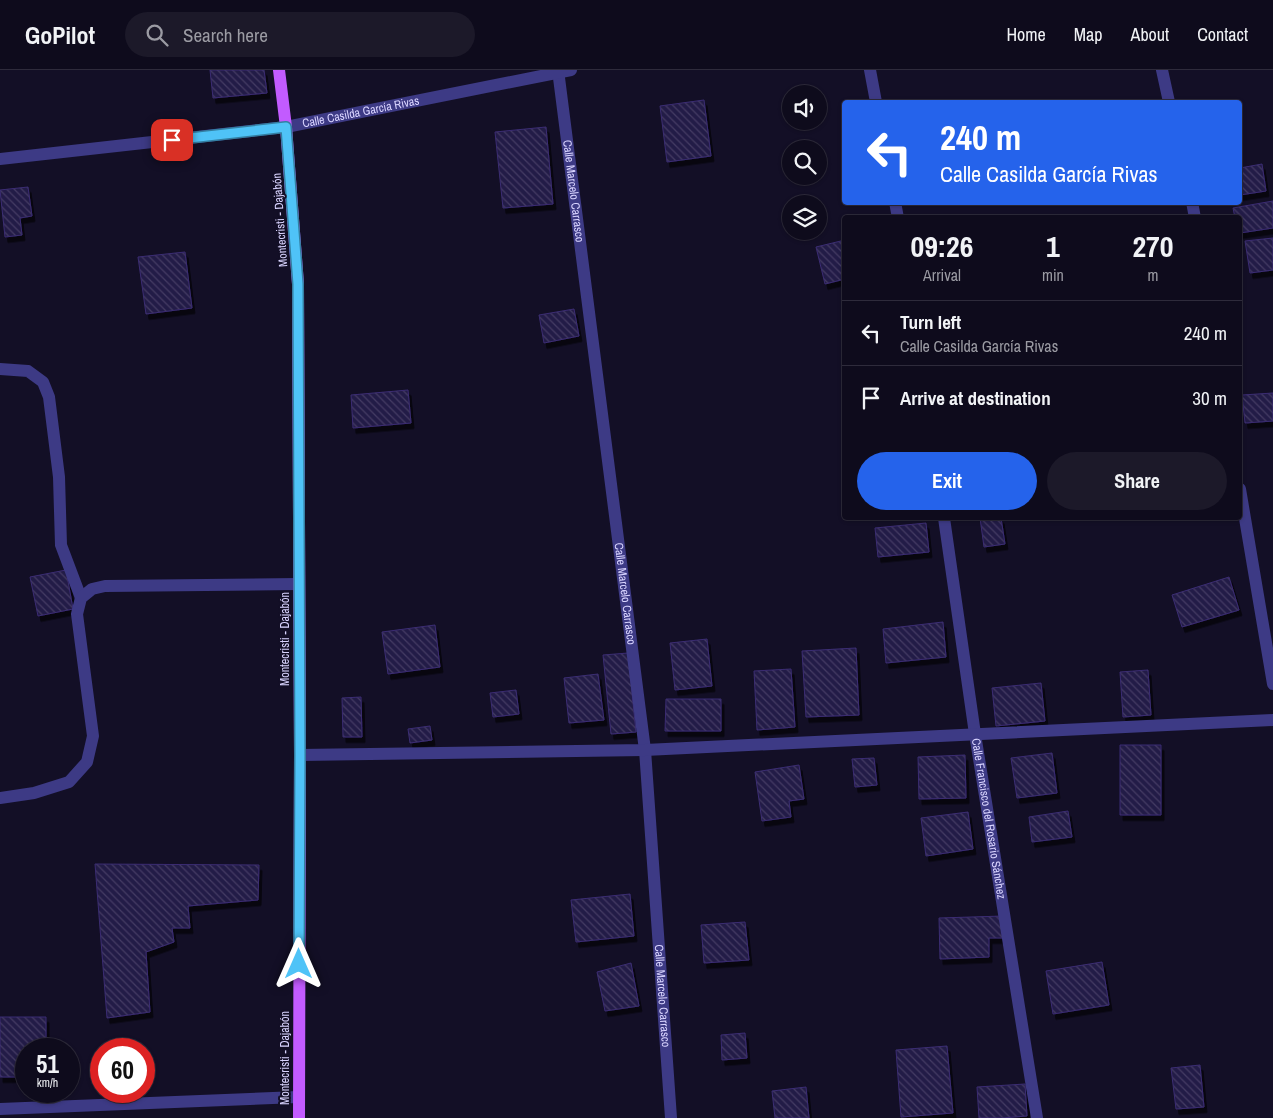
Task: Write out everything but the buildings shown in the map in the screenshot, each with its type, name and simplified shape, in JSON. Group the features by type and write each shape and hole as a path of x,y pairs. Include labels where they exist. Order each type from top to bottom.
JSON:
{"main road":[{"name":"Montecristi - Dajabón","path":"279,70 286,127 298,284 300,755 298,1118"}],"street":[{"path":"870,70 876,100"},
{"path":"1162,70 1169,100"},
{"name":"Calle Casilda García Rivas","path":"0,158 286,127 562,71"},
{"name":"Calle Marcelo Carrasco","path":"562,71 645,750 671,1118"},
{"path":"0,369 28,371 43,382 49,397 59,477 61,545 81,598 77,614 93,736 87,762 68,782 34,793 0,798"},
{"path":"1242,501 1273,684"},
{"name":"Calle Francisco del Rosario Sánchez","path":"944,520 975,734 1038,1118"},
{"path":"81,598 92,589 105,586 298,584"},
{"path":"300,755 645,750 1273,720"},
{"path":"0,1109 54,1112 298,1097"}],"route":[{"path":"172,140 286,127 298,284 299,964"}]}
